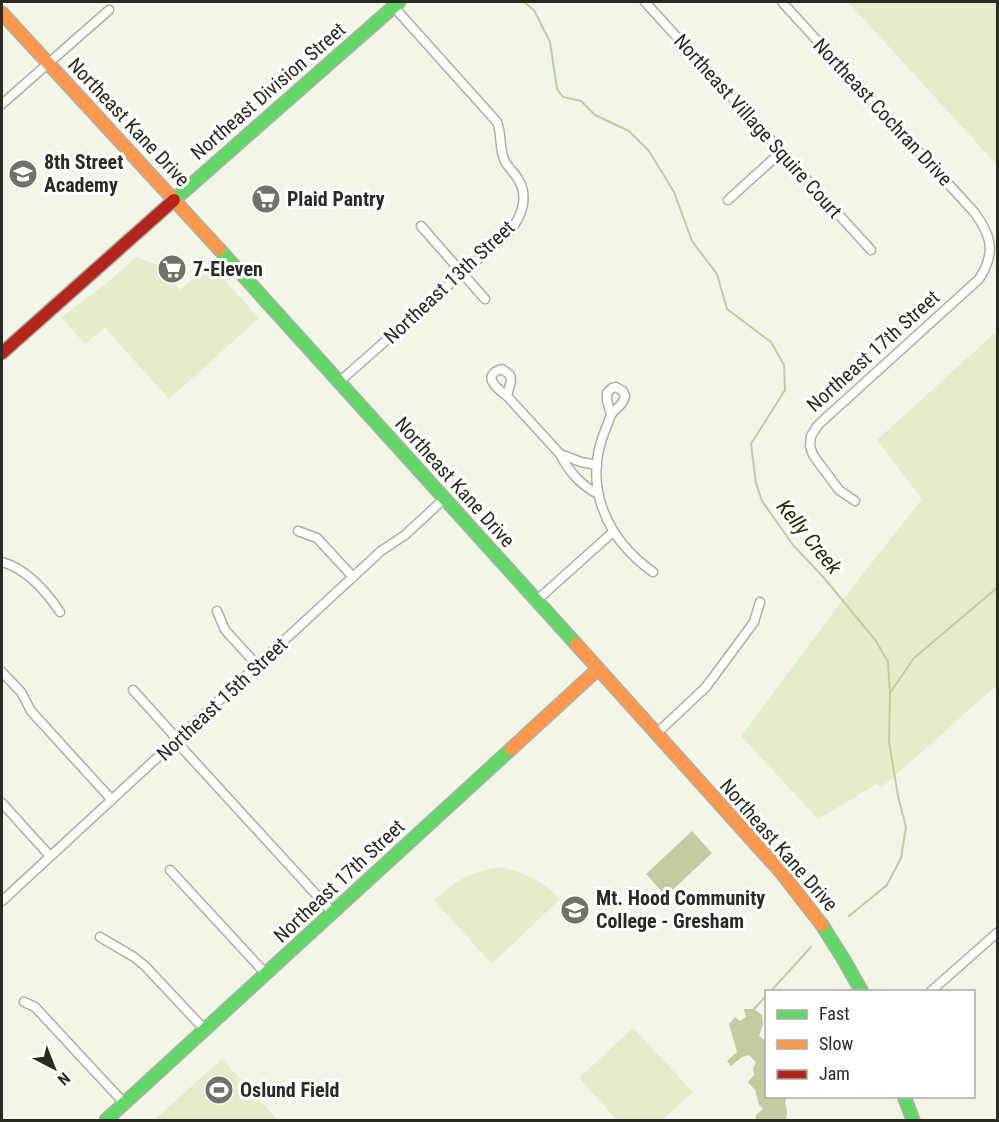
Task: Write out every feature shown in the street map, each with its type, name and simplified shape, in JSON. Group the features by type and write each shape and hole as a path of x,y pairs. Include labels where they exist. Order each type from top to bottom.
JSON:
{"main road":[{"name":"Northeast Division Street","path":"2,353 396,4"},
{"name":"Northeast Kane Drive","path":"2,13 339,382 805,900 834,943 861,990"},
{"name":"Northeast 17th Street","path":"106,1120 598,669"},
{"path":"905,1098 913,1120"}],"street":[{"name":"Northeast Village Squire Court","path":"645,2 871,250"},
{"name":"Northeast Cochran Drive","path":"782,2 983,224"},
{"name":"Northeast 13th Street","path":"339,382 510,231 521,214 524,197 519,181 504,158 496,122 396,4"},
{"path":"2,104 109,10"},
{"path":"728,200 781,152"},
{"name":"Northeast 17th Street","path":"855,501 839,490 813,455 810,446 811,436 818,425 979,279 985,271 990,252 983,224"},
{"path":"421,226 484,299"},
{"path":"507,396 560,454 565,465 584,485 598,494"},
{"path":"611,414 601,442 597,465 598,494 613,532 632,555 653,572"},
{"path":"560,454 597,465"},
{"name":"Northeast 15th Street","path":"2,901 381,551 405,535 444,499"},
{"path":"298,531 317,538 353,577"},
{"path":"536,601 613,532"},
{"path":"2,562 14,566 29,576 60,612"},
{"path":"656,734 705,688 754,622 760,602"},
{"path":"217,611 225,630 258,666"},
{"path":"2,672 21,692 31,711 112,800"},
{"path":"133,690 183,749 333,913"},
{"path":"2,803 50,856"},
{"path":"170,870 266,974"},
{"path":"932,990 998,932"},
{"path":"100,937 145,966 205,1030"},
{"path":"24,1002 36,1007 125,1104"}],"shaded area":[{"path":"848,2 997,2 997,165"},
{"path":"136,257 159,266 180,290 210,264 259,318 169,399 105,328 85,344 61,317 107,283"},
{"path":"997,331 997,685 881,788 877,784 818,819 741,736 844,598 922,499 877,440"},
{"path":"692,831 712,853 666,896 646,874"},
{"path":"500,867 533,878 560,899 492,964 434,900 464,878"},
{"path":"744,1009 754,1009 762,1015 763,1024 759,1036 765,1040 765,1098 787,1098 785,1101 786,1120 756,1120 756,1115 763,1109 759,1105 755,1090 748,1082 754,1075 753,1069 756,1062 749,1055 742,1057 731,1066 727,1061 737,1052 729,1024 735,1017 740,1021 746,1017"},
{"path":"633,1028 693,1092 662,1120 617,1120 579,1078"},
{"name":"Oslund Field","path":"222,1059 278,1120 154,1120"}],"waterway":[{"name":"Kelly Creek","path":"524,2 534,10 550,42 557,89 563,97 581,101 595,115 629,131 649,151 674,192 692,241 717,274 727,309 771,342 784,365 785,390 751,444 756,483 762,501 793,545 825,579 876,641 888,662 889,742 906,827 901,858 887,885 849,916"},
{"path":"890,693 914,658 998,587"},
{"name":"Kelly Creek","path":"772,990 811,947"},
{"name":"Kelly Creek","path":"754,1012 765,997"}],"traffic: fast":[{"path":"174,200 399,2"},
{"path":"219,249 576,644"},
{"path":"106,1120 511,749"},
{"path":"822,925 861,990"},
{"path":"905,1098 913,1120"}],"traffic: slow":[{"path":"2,13 219,249"},
{"path":"576,644 780,871 822,925"},
{"path":"511,749 598,669"}],"traffic: jam":[{"path":"2,353 174,200"}],"place":[{"name":"8th Street Academy","path":"23,174"},
{"name":"Plaid Pantry","path":"266,199"},
{"name":"7-Eleven","path":"172,269"},
{"name":"Mt. Hood Community College - Gresham","path":"575,910"},
{"name":"Oslund Field","path":"219,1090"}]}
